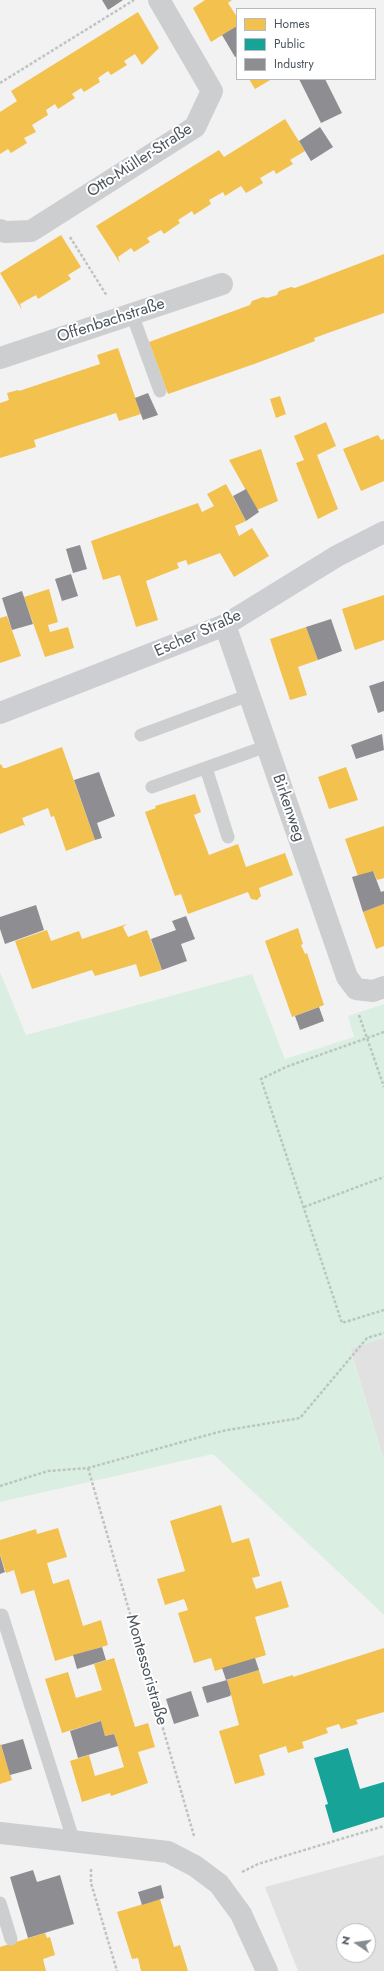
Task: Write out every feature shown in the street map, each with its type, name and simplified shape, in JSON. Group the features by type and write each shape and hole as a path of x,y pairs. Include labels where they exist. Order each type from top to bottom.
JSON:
{"main road":[{"name":"Escher Straße","path":"0,713 225,626 337,556 384,532"}],"street":[{"name":"Otto-Müller-Straße","path":"0,230 5,232 31,230 196,127 212,91 159,0"},
{"name":"Offenbachstraße","path":"0,358 222,284"},
{"name":"Birkenweg","path":"225,626 347,977 356,989 373,991 384,987"},
{"path":"0,1833 168,1852 195,1866 212,1878 241,1914 267,1971"}],"lane":[{"path":"126,316 160,391"},
{"path":"141,735 249,695"},
{"path":"152,788 266,746"},
{"path":"206,768 228,837"},
{"path":"2,1615 82,1843"},
{"path":"0,1903 11,1939"}],"path":[{"path":"0,83 134,0"},
{"path":"56,215 126,316"},
{"path":"384,1032 366,1037 286,1067 261,1079 342,1323 384,1310"},
{"path":"366,1037 384,1087"},
{"path":"304,1207 384,1177"},
{"path":"0,1486 48,1471 88,1468 222,1431 300,1418 367,1338 384,1333"},
{"name":"Montessoristraße","path":"88,1468 212,1878"},
{"path":"212,1878 384,1826"},
{"path":"82,1843 91,1883 117,1971"}],"shaded area":[{"path":"384,1338 384,1461 350,1348"},
{"path":"384,1855 384,1971 298,1971 265,1887"}],"green space":[{"path":"0,972 26,1035 252,974 285,1059 354,1037 348,1016 384,1004 384,1338 350,1349 384,1461 384,1615 213,1454 0,1502"}],"building: Homes":[{"path":"205,0 232,0 228,3 236,15 236,27 211,42 193,8"},
{"path":"138,12 159,48 142,65 135,54 124,61 127,65 111,75 108,71 98,78 100,82 84,92 81,88 72,94 75,98 58,109 55,104 46,110 48,115 32,125 36,132 24,138 27,143 11,153 8,149 0,154 0,112 17,101 11,91"},
{"path":"250,80 270,80 255,89"},
{"path":"285,119 305,151 290,160 293,164 276,174 274,170 260,178 263,183 246,193 241,186 225,196 223,192 209,200 211,204 194,215 192,211 178,220 180,223 164,234 161,230 147,238 150,242 134,252 131,248 118,257 120,263 96,226 219,150 224,157"},
{"path":"61,235 81,267 68,275 71,279 38,299 36,295 20,304 22,310 0,273"},
{"path":"384,254 384,313 314,338 315,341 257,363 168,394 149,342 250,305 252,301 263,297 267,298 277,295 279,291 291,287 295,288"},
{"path":"118,348 141,414 119,421 116,413 34,440 36,447 0,458 0,403 9,400 7,393 19,391 100,364 97,355"},
{"path":"280,396 286,414 276,418 270,399"},
{"path":"326,422 336,446 317,455 338,509 318,519 296,463 304,460 294,436"},
{"path":"378,435 381,440 384,439 384,481 361,491 343,449"},
{"path":"261,449 278,501 257,510 229,460"},
{"path":"226,484 246,521 235,526 239,536 252,528 269,556 234,577 220,553 188,565 186,560 177,563 179,568 146,581 158,620 136,627 120,575 103,580 91,541 198,503 218,549 202,512 214,506 207,494"},
{"path":"49,589 58,622 48,625 50,632 68,627 74,648 45,657 24,597"},
{"path":"384,595 384,640 355,650 342,609"},
{"path":"7,616 21,656 0,663 0,618"},
{"path":"306,627 318,660 298,667 307,695 290,700 270,639"},
{"path":"62,747 95,840 66,851 54,816 51,817 48,808 22,818 25,826 23,825 0,834 0,765 1,764 3,768 6,768"},
{"path":"346,767 358,800 329,809 318,777"},
{"path":"195,794 201,812 194,815 209,855 238,844 246,867 285,853 293,875 259,888 261,896 257,900 251,899 248,892 188,914 181,894 175,896 145,812 156,808 155,806"},
{"path":"384,826 384,878 377,880 373,871 358,876 345,839"},
{"path":"384,904 384,946 376,949 363,912"},
{"path":"127,924 123,927 128,937 147,930 162,970 140,977 136,964 95,976 92,970 32,989 15,941 47,930 51,941 79,931 82,939"},
{"path":"298,928 303,944 301,945 305,954 307,953 324,1005 292,1017 265,941"},
{"path":"221,1505 232,1543 249,1538 260,1576 252,1578 256,1589 281,1581 289,1607 255,1617 266,1655 215,1671 211,1658 194,1663 178,1613 188,1610 184,1599 165,1605 157,1579 185,1571 170,1521"},
{"path":"58,1528 67,1557 47,1563 53,1584 69,1579 83,1626 101,1620 108,1645 55,1661 34,1590 21,1594 14,1570 6,1573 0,1554 0,1540 36,1529 37,1534"},
{"path":"384,1648 384,1712 356,1720 358,1724 341,1729 339,1724 326,1728 328,1733 302,1742 304,1748 288,1753 286,1746 259,1755 265,1775 235,1784 219,1731 239,1725 227,1680 259,1670 263,1684 293,1675 293,1677"},
{"path":"114,1658 135,1727 148,1723 155,1747 138,1752 148,1783 111,1796 110,1793 82,1802 70,1761 89,1755 95,1776 124,1767 114,1734 105,1736 101,1721 62,1733 45,1679 68,1672 76,1698 102,1690 94,1664"},
{"path":"0,1743 12,1780 0,1784"},
{"path":"160,1899 174,1947 180,1945 188,1971 141,1971 138,1958 132,1959 117,1912"},
{"path":"45,1933 47,1938 50,1937 55,1955 43,1959 46,1971 0,1971 0,1947"}],"building: Public":[{"path":"348,1748 360,1789 384,1782 384,1817 333,1833 325,1805 328,1804 314,1758"}],"building: Industry":[{"path":"102,0 123,0 108,10"},
{"path":"236,27 236,56 235,57 222,35"},
{"path":"300,80 326,80 342,113 321,123"},
{"path":"320,127 333,147 311,161 299,141"},
{"path":"148,393 158,415 143,420 135,398"},
{"path":"246,489 259,512 246,521 233,496"},
{"path":"80,545 87,569 73,573 66,549"},
{"path":"71,574 78,596 62,601 55,579"},
{"path":"22,591 33,624 12,630 2,598"},
{"path":"331,619 342,651 318,660 306,627"},
{"path":"384,681 384,711 378,713 369,686"},
{"path":"382,734 384,750 356,759 351,745"},
{"path":"99,772 115,816 97,823 102,838 95,840 74,780"},
{"path":"373,871 381,892 384,891 384,904 363,912 352,877"},
{"path":"36,905 44,930 5,944 0,929 0,917"},
{"path":"186,916 195,939 181,944 187,961 162,970 151,939 176,930 172,921"},
{"path":"319,1007 324,1021 300,1030 295,1016"},
{"path":"0,1555 5,1572 0,1574"},
{"path":"102,1647 106,1660 77,1669 73,1655"},
{"path":"255,1658 259,1670 226,1680 222,1668"},
{"path":"227,1680 231,1694 230,1696 207,1703 202,1687"},
{"path":"191,1691 199,1716 174,1724 166,1699"},
{"path":"101,1721 105,1736 114,1734 118,1746 78,1758 70,1731"},
{"path":"23,1739 32,1769 10,1775 1,1745"},
{"path":"33,1870 37,1882 60,1875 74,1924 28,1938 10,1877"},
{"path":"161,1885 164,1898 142,1905 138,1892"}]}
